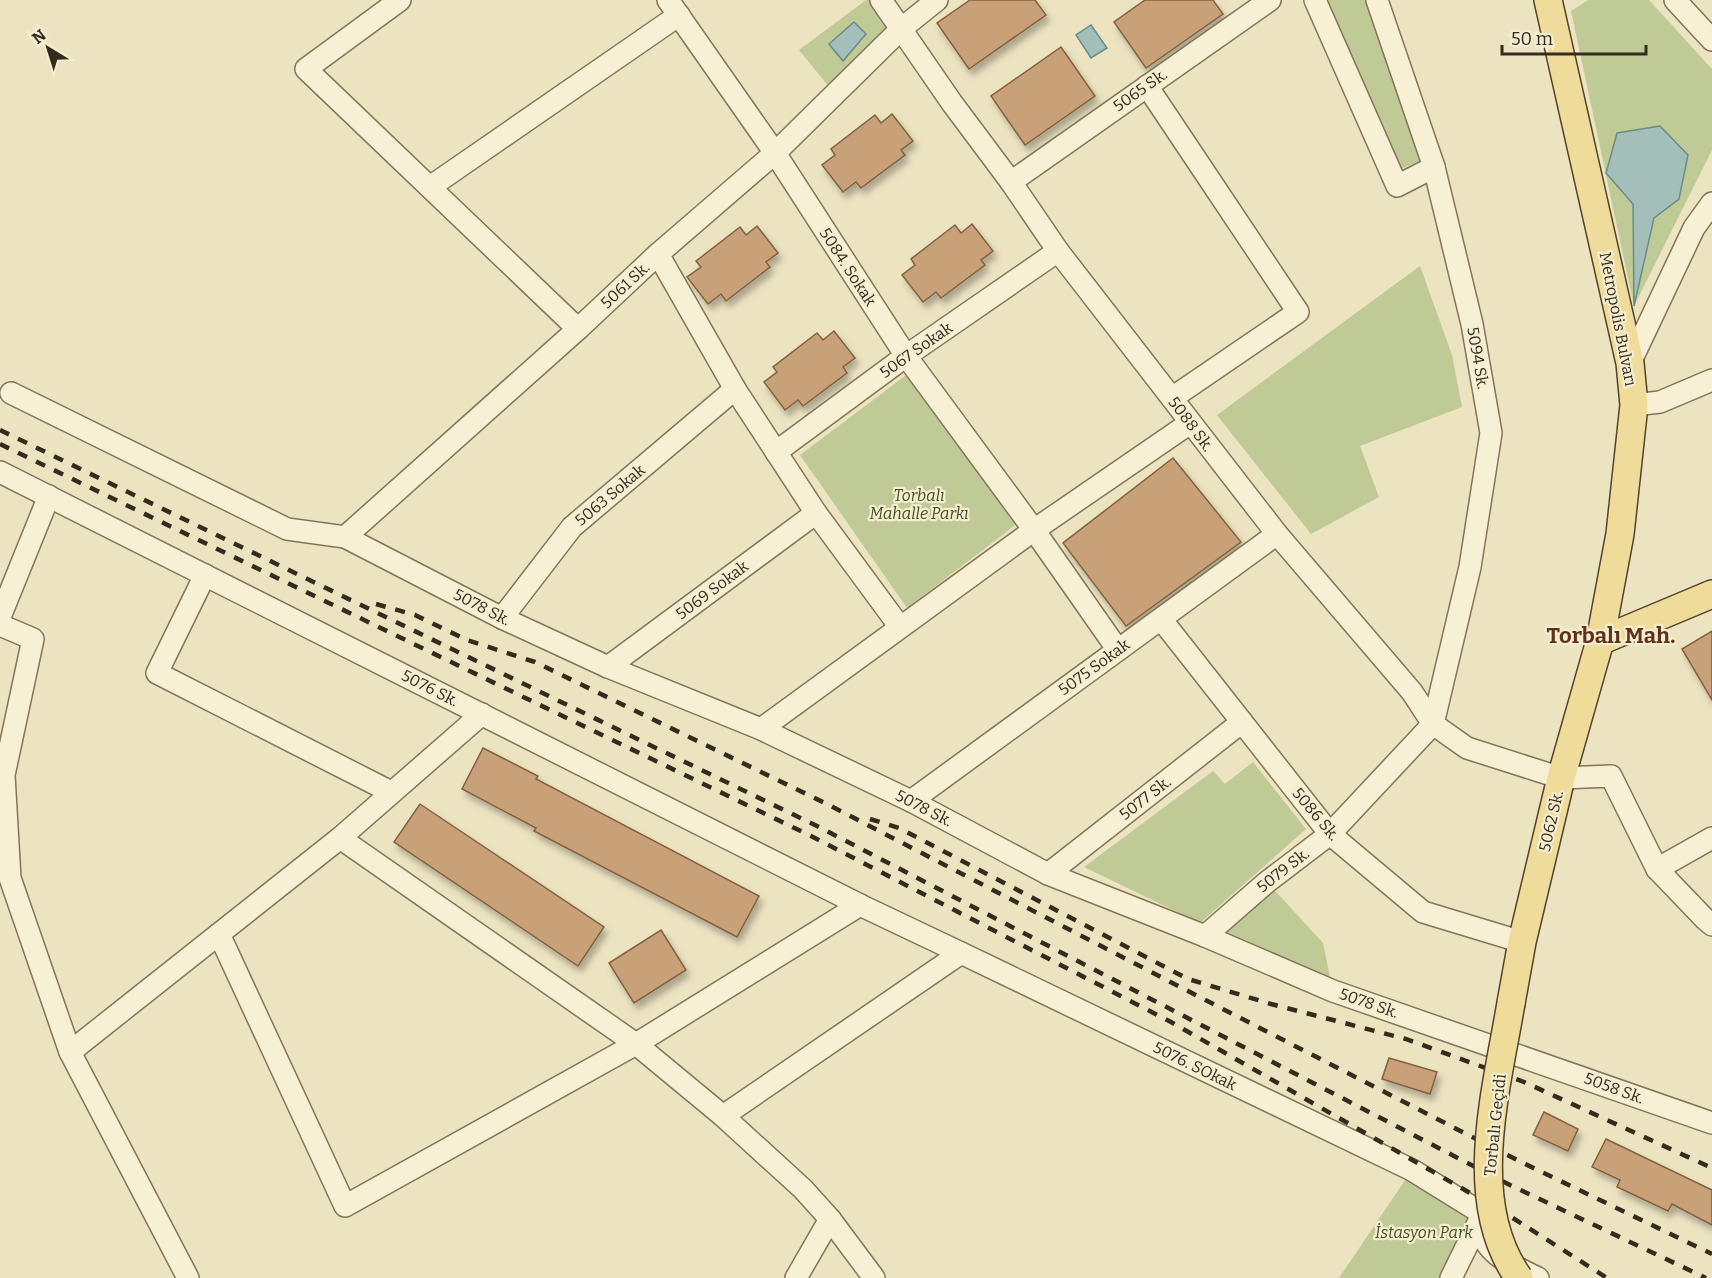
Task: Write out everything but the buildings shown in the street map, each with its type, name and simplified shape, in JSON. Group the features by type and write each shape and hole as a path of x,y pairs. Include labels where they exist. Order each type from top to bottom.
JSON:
{"main road":[{"name":"Metropolis Bulvarı","path":"1548,0 1630,363 1634,405 1620,534 1600,641"},
{"path":"1600,641 1712,594"},
{"name":"5062 Sk.","path":"1511,1003 1522,942 1561,778 1600,641"},
{"name":"Torbalı Geçidi","path":"1511,1003 1492,1124 1488,1176 1496,1233 1519,1278"}],"street":[{"name":"5088 Sk.","path":"881,0 1058,251 1277,534 1412,692 1433,724 1467,748 1561,778 1611,776 1658,869"},
{"name":"5061 Sk.","path":"345,537 578,329 658,254 775,153 901,29 937,0"},
{"name":"5065 Sk.","path":"1011,182 1270,0"},
{"path":"1315,0 1397,186 1434,167"},
{"name":"5094 Sk.","path":"1377,0 1434,167 1472,324 1491,433 1470,567 1433,724"},
{"path":"1675,0 1712,40"},
{"path":"398,1 306,69 578,329"},
{"path":"430,187 674,8"},
{"name":"5084. Sokak","path":"674,8 775,153 906,356 1034,530 1118,650"},
{"path":"1147,86 1298,312 1172,398"},
{"path":"1630,363 1694,228 1712,203"},
{"name":"5067 Sokak","path":"776,452 906,356 1058,251"},
{"path":"658,254 735,389 816,513 900,627"},
{"path":"1634,405 1660,402 1712,380"},
{"name":"5063 Sokak","path":"502,618 572,527 735,389"},
{"name":"5078 Sk.","path":"11,393 288,529 345,537 502,618 608,668 761,729 911,801 1048,874 1205,936 1333,991 1515,1053"},
{"path":"761,729 1034,530 1190,423"},
{"name":"5076 Sk.","path":"0,472 860,905"},
{"path":"0,617 49,496"},
{"name":"5069 Sokak","path":"608,668 816,513"},
{"name":"5075 Sokak","path":"911,801 1277,534"},
{"path":"204,575 157,673 390,792"},
{"name":"5086 Sk.","path":"1161,619 1330,834 1423,912 1522,942"},
{"path":"0,625 33,639 4,775 10,878 70,1052 188,1278"},
{"path":"70,1052 340,838 482,714"},
{"name":"5077 Sk.","path":"1048,874 1242,722"},
{"name":"5079 Sk.","path":"1205,936 1267,882 1330,834 1433,724"},
{"path":"340,838 636,1044 723,1116 803,1189 830,1219 874,1278"},
{"path":"1712,838 1658,869 1712,925"},
{"path":"219,934 345,1206 636,1044 860,905"},
{"name":"5076. SOkak","path":"860,905 1412,1170 1483,1214"},
{"path":"723,1116 961,953"},
{"name":"5058 Sk.","path":"1515,1053 1712,1123"},
{"path":"1451,1278 1483,1214"},
{"path":"1483,1214 1483,1238 1492,1251 1518,1269 1538,1278"},
{"path":"796,1278 830,1219"}],"green space":[{"path":"866,0 877,0 901,29 834,93 799,50"},
{"path":"1323,0 1366,0 1422,160 1401,169"},
{"path":"1588,0 1649,0 1712,69 1712,150 1634,306 1571,11"},
{"path":"1420,266 1452,355 1462,407 1360,446 1379,497 1311,534 1217,415"},
{"name":"Torbalı Mahalle Parkı","path":"909,373 1018,523 907,608 800,455"},
{"path":"1253,762 1306,829 1200,923 1084,867 1213,771 1225,784"},
{"path":"1267,882 1323,943 1333,991 1205,936"},
{"name":"İstasyon Park","path":"1412,1170 1483,1214 1451,1278 1339,1278"}],"water":[{"path":"854,22 866,34 843,61 829,44"},
{"path":"1091,25 1107,48 1091,58 1076,35"},
{"path":"1660,126 1688,155 1679,199 1654,218 1634,306 1633,204 1606,173 1617,133"}],"railway":[{"path":"0,430 817,826 1510,1185 1706,1278"},
{"path":"0,444 811,836 1171,1022 1505,1213 1607,1278"},
{"path":"376,604 415,615 467,640 535,662 829,805 1519,1161 1712,1254"},
{"path":"870,819 899,828 1188,979 1271,1004 1406,1039 1524,1082 1712,1168"}],"district":[{"name":"Torbalı Mah.","path":"1611,635"}]}
